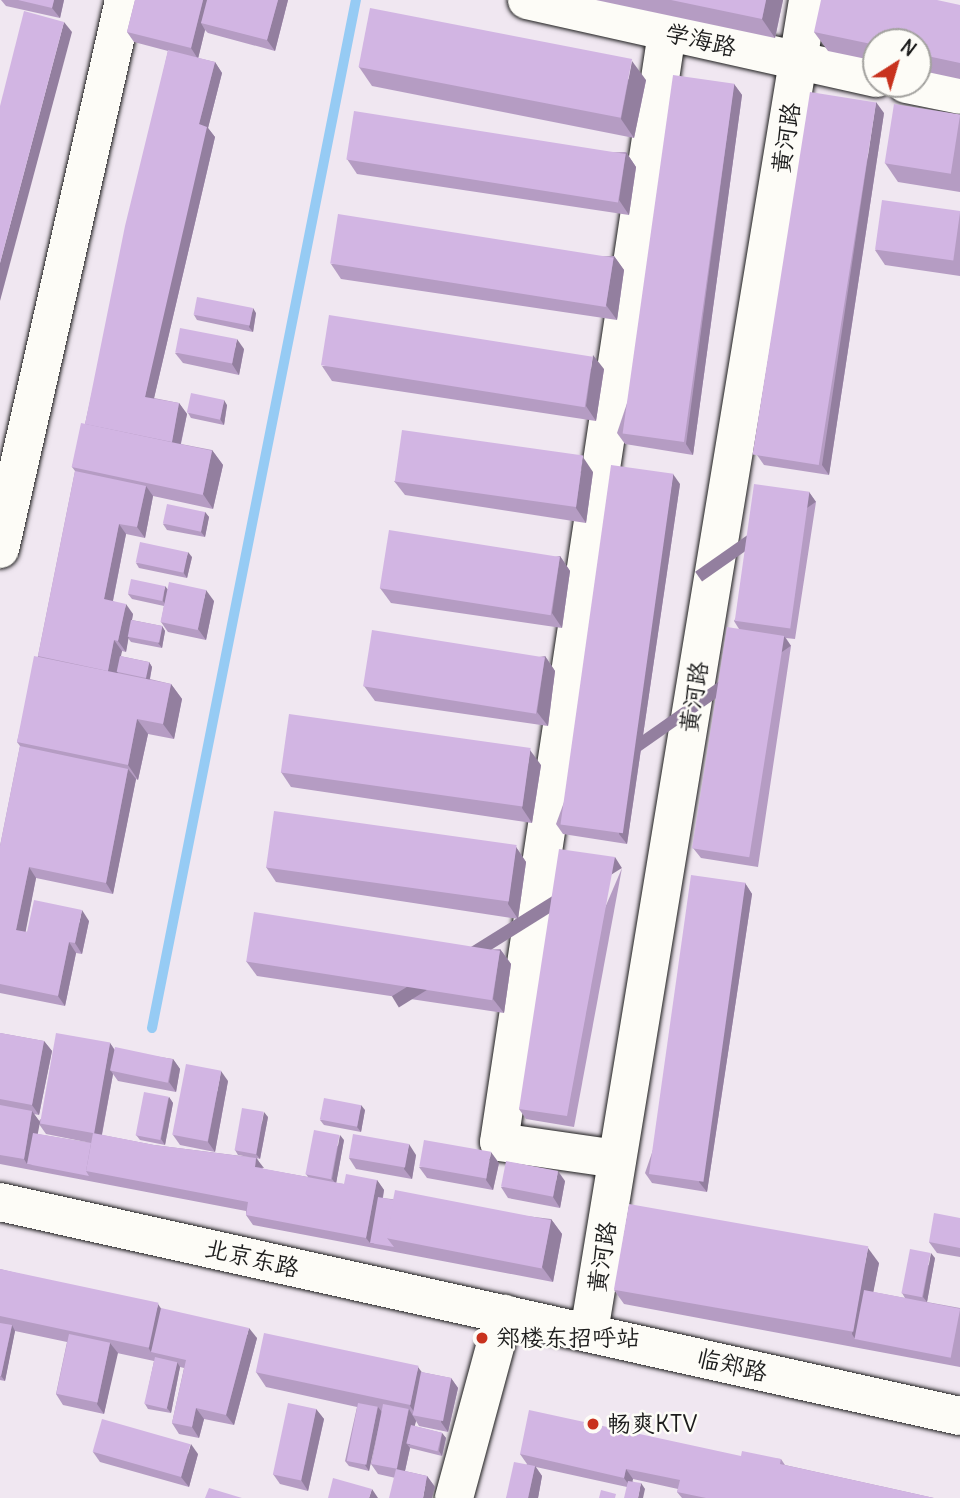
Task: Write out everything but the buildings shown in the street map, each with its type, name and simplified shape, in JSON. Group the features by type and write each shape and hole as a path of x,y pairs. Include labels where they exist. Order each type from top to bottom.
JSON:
{"street":[{"path":"0,550 124,0"},
{"name":"学海路","path":"527,0 862,75"},
{"name":"黄河路","path":"589,1332 808,0"},
{"path":"617,1159 499,1142 667,32"},
{"path":"932,89 960,95"},
{"name":"北京东路","path":"0,1202 504,1314"},
{"path":"454,1498 504,1314"},
{"name":"临郑路","path":"504,1314 960,1416"}],"waterway":[{"path":"152,1028 356,0"}],"place":[{"name":"郑楼东招呼站","path":"482,1338"},
{"name":"畅爽KTV","path":"593,1424"}]}
